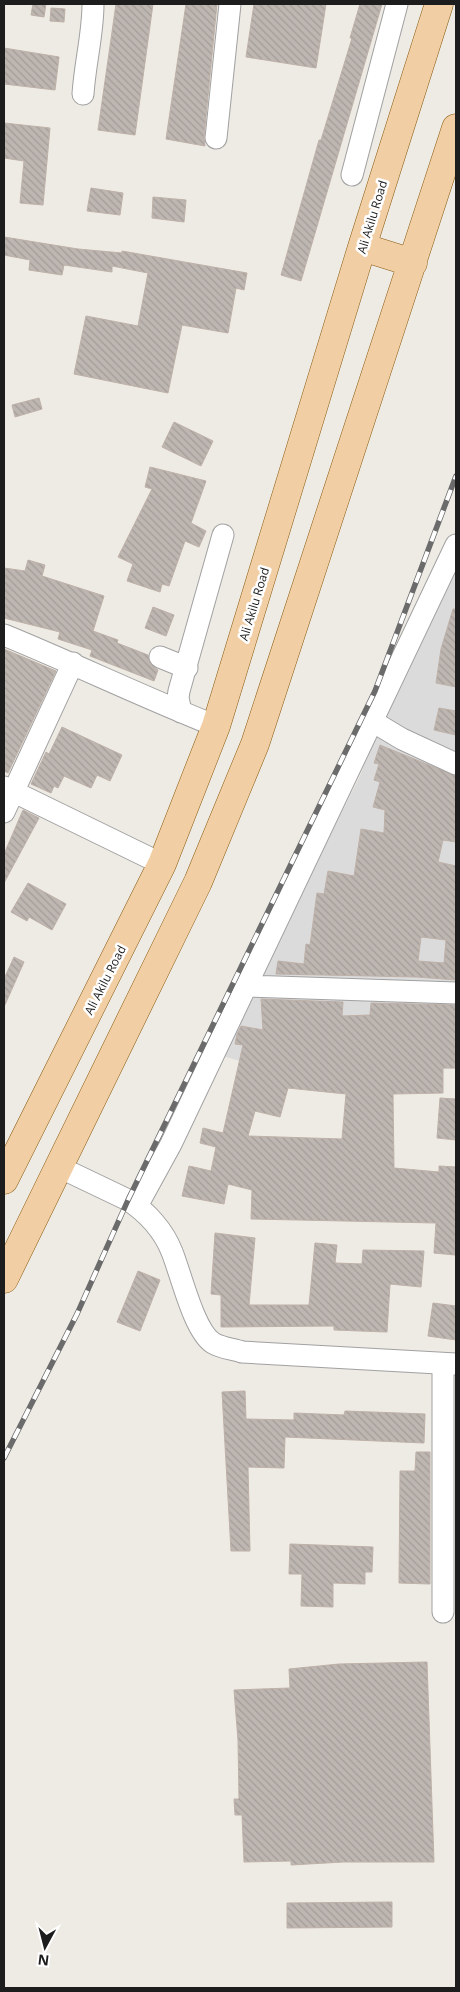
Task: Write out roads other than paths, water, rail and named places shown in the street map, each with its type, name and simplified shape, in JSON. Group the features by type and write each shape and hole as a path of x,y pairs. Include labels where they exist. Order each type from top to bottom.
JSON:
{"main road":[{"name":"Ali Akilu Road","path":"4,1180 162,864 216,726 362,247 439,4"},
{"path":"4,1279 198,882 255,744 456,128"},
{"path":"362,247 413,263"}],"street":[{"path":"83,94 87,52 92,31 93,4"},
{"path":"216,138 230,4"},
{"path":"352,174 397,4"},
{"path":"181,712 178,698 223,535"},
{"path":"137,1206 172,1144 456,545"},
{"path":"4,635 216,726"},
{"path":"160,657 187,668"},
{"path":"4,812 9,789 73,663"},
{"path":"372,721 431,754 456,764"},
{"path":"9,789 162,864"},
{"path":"246,986 456,993"},
{"path":"59,1168 137,1206 159,1228 172,1250 197,1322 212,1342 242,1352 450,1364 443,1612"}],"railway":[{"path":"4,1458 77,1314 128,1200 375,691 456,476"}]}
